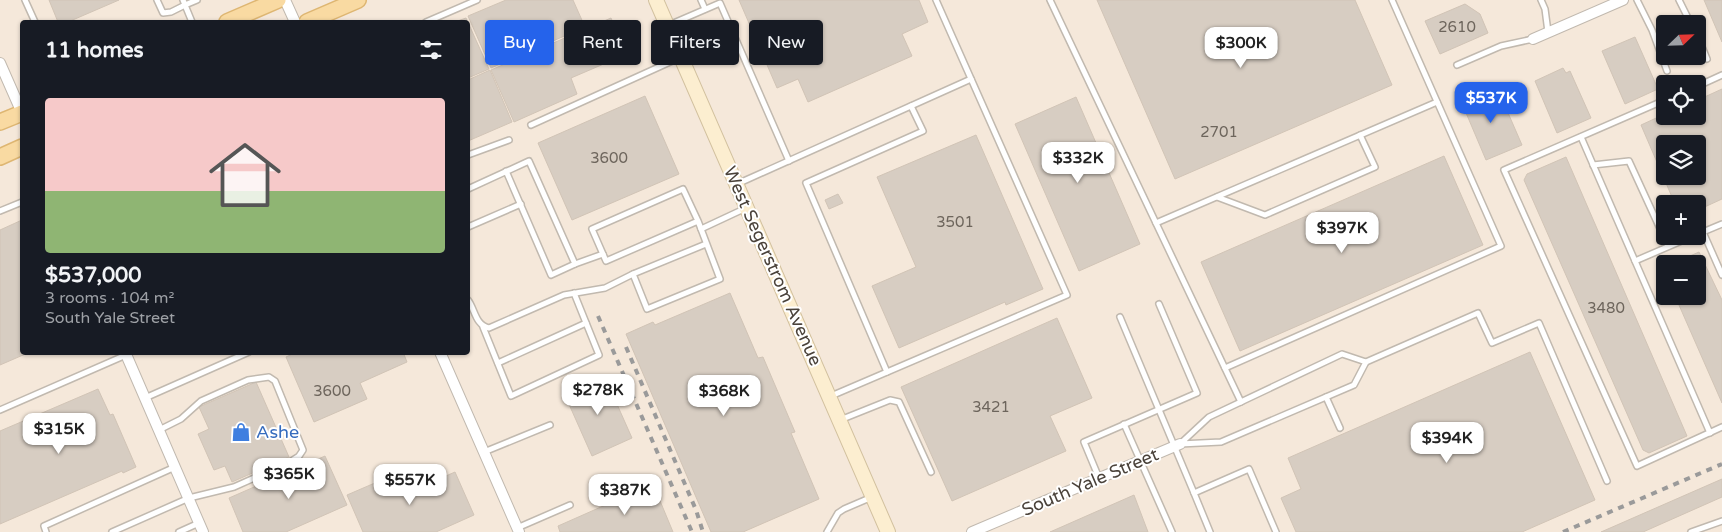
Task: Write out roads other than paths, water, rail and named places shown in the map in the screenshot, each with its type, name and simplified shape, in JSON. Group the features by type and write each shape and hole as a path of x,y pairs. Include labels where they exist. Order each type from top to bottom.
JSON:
{"main road":[{"path":"232,20 278,0"},
{"path":"312,20 358,0"},
{"name":"West Segerstrom Avenue","path":"656,0 665,20"},
{"name":"West Segerstrom Avenue","path":"685,65 888,532"},
{"path":"0,122 20,114"},
{"path":"0,157 20,148"}],"street":[{"path":"285,0 294,20"},
{"path":"1533,39 1623,0"},
{"path":"0,62 20,108"},
{"path":"125,355 201,528"},
{"path":"441,355 518,530"},
{"name":"South Yale Street","path":"972,532 1177,445"}],"lane":[{"path":"25,0 33,20"},
{"path":"157,0 163,13 170,12 184,3 197,0"},
{"path":"431,20 477,0"},
{"path":"701,0 705,9"},
{"path":"829,396 1067,295 936,0"},
{"path":"1050,0 1241,402"},
{"path":"1225,368 1501,246 1392,0"},
{"path":"1541,0 1545,9 1549,32"},
{"path":"1636,0 1652,30 1666,71"},
{"path":"1680,0 1687,15"},
{"path":"184,3 191,20"},
{"path":"681,20 720,3 789,161"},
{"path":"1457,65 1501,46 1533,39"},
{"path":"531,125 663,65"},
{"path":"1706,82 1722,75"},
{"path":"737,184 971,79"},
{"path":"1156,223 1437,102"},
{"path":"1656,104 1504,170 1637,466 1722,427"},
{"path":"887,372 806,183 923,131 911,106"},
{"path":"1216,197 1265,215 1375,167 1360,135"},
{"path":"1581,137 1710,432"},
{"path":"470,154 508,140"},
{"path":"470,187 529,160 575,264"},
{"path":"1593,165 1629,161 1668,246 1635,261"},
{"path":"506,171 551,275 603,254"},
{"path":"633,274 648,309 720,279 698,222 683,189 592,229 606,261 698,222"},
{"path":"0,212 20,203"},
{"path":"470,226 520,204"},
{"path":"701,230 747,208"},
{"path":"1706,231 1722,224"},
{"path":"1706,237 1722,276"},
{"path":"484,327 488,328 564,295 605,288 633,274 706,244"},
{"path":"470,304 477,320 484,327 511,396 599,355 574,293"},
{"path":"1100,478 1084,442 1197,393 1159,304"},
{"path":"1177,445 1221,442 1354,385 1366,362 1478,313 1492,343 1538,323 1607,481"},
{"path":"1120,317 1159,409 1177,445 1210,532"},
{"path":"498,363 586,323"},
{"path":"1177,445 1209,417 1342,354 1366,362"},
{"path":"0,410 123,355"},
{"path":"145,398 242,355"},
{"path":"112,532 189,498 234,487 283,465 299,456 303,450 276,381 269,377 248,380 201,401 181,419 159,430"},
{"path":"1326,397 1340,428"},
{"path":"840,420 890,400 899,402 931,472"},
{"path":"484,453 550,424"},
{"path":"1124,424 1172,532"},
{"path":"46,532 44,526 175,467"},
{"path":"1194,492 1249,469 1276,532"},
{"path":"827,532 838,513 873,497"},
{"path":"518,530 570,504"},
{"path":"1691,532 1722,521"},
{"path":"178,532 201,528"}],"railway":[{"path":"598,316 692,532"},
{"path":"626,347 696,510 703,532"},
{"path":"1563,532 1722,464"}],"place":[{"name":"Ashe","path":"241,432"}]}
